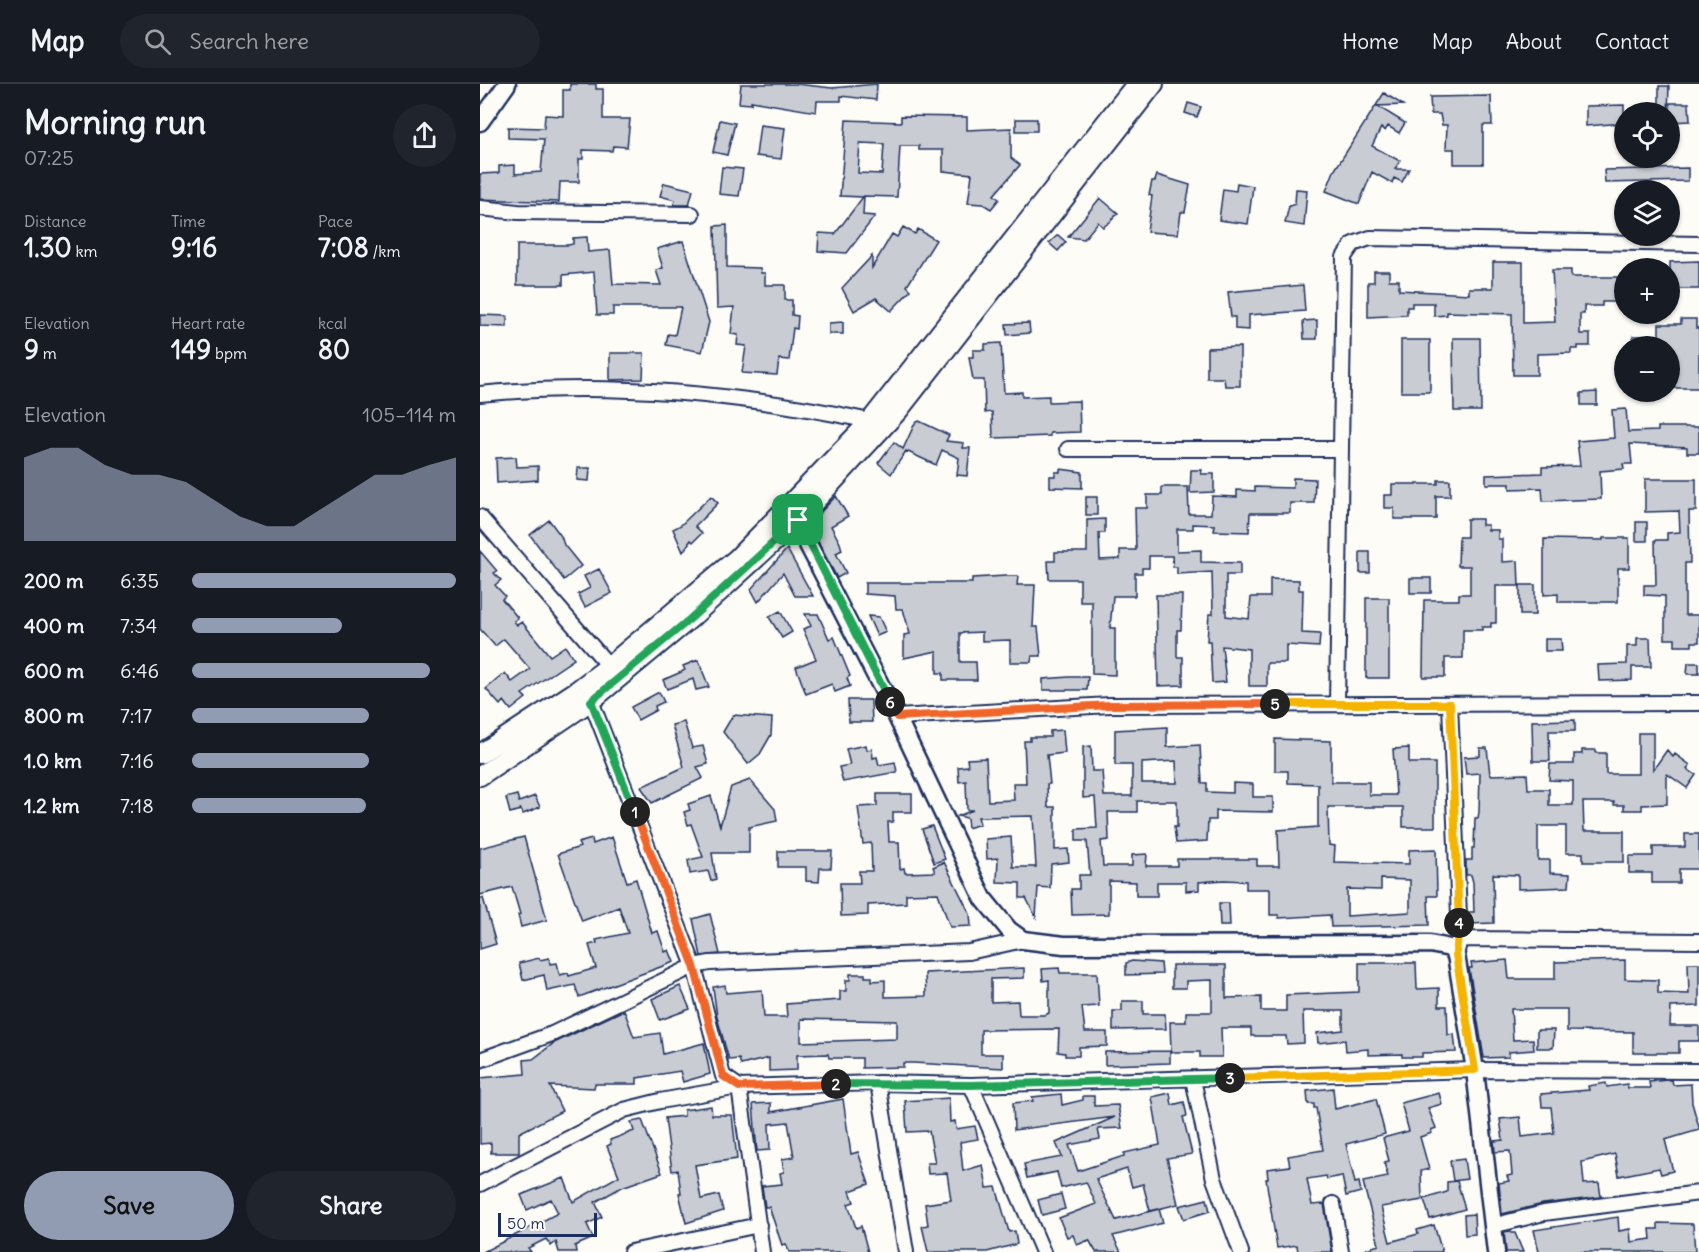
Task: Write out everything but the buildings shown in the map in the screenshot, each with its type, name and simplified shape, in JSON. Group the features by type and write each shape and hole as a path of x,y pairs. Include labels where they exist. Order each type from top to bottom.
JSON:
{"main road":[{"path":"480,754 576,691 609,666 793,513 870,421 1136,84"},
{"path":"480,776 591,701 690,619 793,513 899,411 1154,84"}],"street":[{"path":"480,122 507,84"},
{"path":"480,208 519,212 692,214"},
{"path":"1337,704 1344,257 1353,244 1370,237 1699,244"},
{"path":"480,394 533,389 594,388 646,391 800,406 870,421"},
{"path":"1068,449 1341,449"},
{"path":"793,513 897,717 984,898 1009,930 1023,940"},
{"path":"480,517 609,666"},
{"path":"591,701 694,966 723,1076 739,1087 762,1252"},
{"path":"897,717 1110,705 1699,702"},
{"path":"1450,704 1458,947 1496,1252"},
{"path":"480,1060 552,1034 694,966 710,963 969,952 1023,940 1064,945 1430,944 1450,948 1477,941 1699,941"},
{"path":"480,1185 624,1110 739,1087 878,1083 971,1085 1475,1070 1699,1071"},
{"path":"1193,1079 1214,1179 1241,1252"},
{"path":"878,1083 906,1252"},
{"path":"971,1085 1043,1252"},
{"path":"1492,1226 1544,1213 1699,1193"},
{"path":"1333,1204 1341,1252"},
{"path":"631,1252 759,1225"}],"route":[{"path":"798,520 897,717 1110,705 1450,704 1460,939 1456,955 1460,965 1475,1070 971,1085 878,1083 739,1087 723,1076 694,966 591,701 690,619 771,542 798,520"}]}
